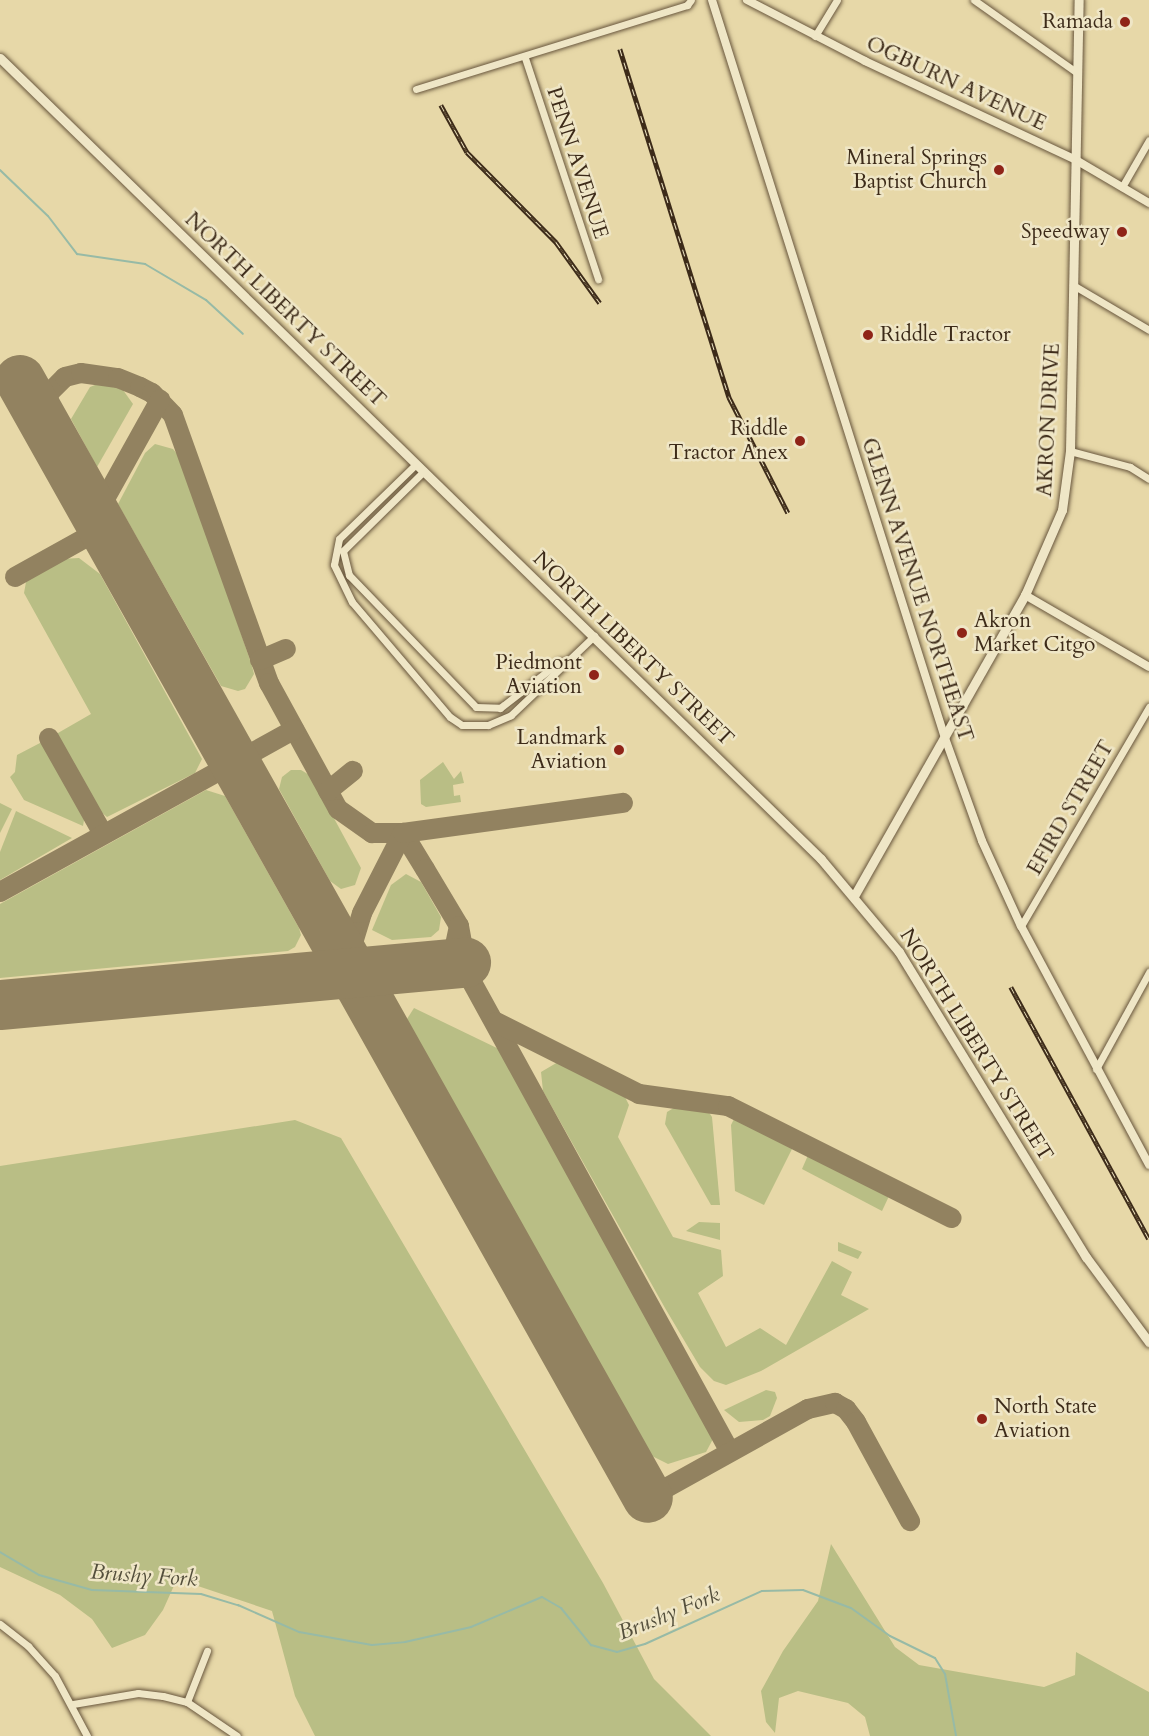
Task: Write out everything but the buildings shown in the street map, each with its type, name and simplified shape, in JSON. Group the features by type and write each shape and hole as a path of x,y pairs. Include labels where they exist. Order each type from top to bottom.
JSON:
{"main road":[{"name":"AKRON DRIVE","path":"854,896 1025,596 1062,510 1070,451 1079,0"},
{"name":"NORTH LIBERTY STREET","path":"0,58 821,859 900,952 1086,1257 1149,1342"}],"street":[{"path":"416,89 525,58 687,5 691,0"},
{"name":"GLENN AVENUE NORTHEAST","path":"712,0 945,738 982,841 1021,926 1149,1165"},
{"name":"OGBURN AVENUE","path":"747,0 815,36 1076,160 1149,203"},
{"path":"815,36 837,0"},
{"path":"974,0 1076,72"},
{"name":"PENN AVENUE","path":"525,58 598,279"},
{"path":"1122,188 1149,140"},
{"path":"1073,285 1149,330"},
{"path":"1070,451 1130,467 1149,479"},
{"path":"416,464 342,536 334,560 344,590 456,722 488,725 504,719 561,672 566,662 594,636"},
{"path":"424,471 349,542 343,551 349,575 471,705 485,709 500,708 559,662 566,662"},
{"path":"386,494 393,501"},
{"path":"342,536 349,542"},
{"path":"1025,596 1149,667"},
{"name":"EFIRD STREET","path":"1021,926 1149,706"},
{"path":"1096,1069 1149,972"},
{"path":"0,1624 42,1660 73,1704 87,1736"},
{"path":"187,1702 207,1651"},
{"path":"73,1704 138,1693 187,1702 237,1736"}],"green space":[{"path":"100,383 123,390 133,404 97,467 71,419 90,387"},
{"path":"155,444 173,449 182,460 252,666 254,674 245,689 238,691 221,686 118,504 145,453"},
{"path":"79,558 100,574 202,759 195,773 107,817 93,805 56,739 58,733 91,714 24,593 26,582 47,567 61,559"},
{"path":"40,743 46,745 85,814 83,826 24,800 10,777 15,772 17,755"},
{"path":"443,762 454,779 461,771 464,783 453,785 454,796 460,795 461,802 426,807 421,804 420,780"},
{"path":"291,770 301,770 311,776 361,868 355,885 341,889 330,881 279,789 282,777"},
{"path":"206,790 225,796 299,928 301,935 295,947 288,951 0,978 0,904"},
{"path":"0,803 12,809 0,833"},
{"path":"16,811 72,838 0,880 0,852"},
{"path":"406,874 421,882 441,917 439,930 431,937 392,940 372,930 391,885"},
{"path":"414,1008 501,1050 708,1422 713,1439 706,1452 668,1464 652,1456 416,1038 407,1019"},
{"path":"558,1062 622,1091 629,1105 618,1137 673,1237 721,1250 723,1276 698,1293 726,1347 760,1328 786,1345 832,1261 852,1272 841,1295 869,1309 761,1371 726,1385 714,1381 700,1367 665,1308 543,1091 541,1072"},
{"path":"677,1106 708,1111 712,1117 720,1205 711,1205 665,1124 667,1112"},
{"path":"735,1117 793,1147 764,1205 735,1191 731,1125"},
{"path":"295,1120 341,1138 603,1583 654,1679 711,1736 315,1736 295,1696 272,1611 177,1579 163,1610 145,1635 112,1648 92,1619 60,1595 0,1567 0,1166"},
{"path":"809,1153 890,1194 882,1211 802,1169"},
{"path":"699,1222 720,1223 720,1240 686,1231"},
{"path":"838,1242 862,1252 858,1259 838,1251"},
{"path":"766,1390 775,1392 777,1398 770,1416 763,1420 739,1422 724,1410"},
{"path":"831,1544 895,1647 919,1665 1044,1687 1075,1675 1076,1652 1149,1692 1149,1736 870,1736 865,1717 848,1703 798,1691 779,1698 775,1733 766,1722 761,1691 783,1651 818,1601"}],"waterway":[{"path":"0,170 48,216 77,254 145,264 206,300 243,334"},
{"name":"Brushy Fork","path":"0,1552 39,1575 92,1590 201,1594 238,1605 299,1632 372,1645 405,1642 471,1627 542,1597 561,1608 591,1645 617,1652 645,1644 762,1591 803,1590 851,1608 890,1636 935,1658 945,1674 956,1736"}],"taxiway":[{"path":"48,430 45,407 50,392 65,377 81,373 118,378 140,387 152,393 173,415 269,683 338,809 372,833 403,833 425,869 459,926 468,975 730,1452"},
{"path":"96,515 160,400"},
{"path":"15,577 103,528"},
{"path":"260,660 286,649"},
{"path":"0,892 294,730"},
{"path":"49,738 103,834"},
{"path":"328,791 353,771"},
{"path":"352,971 352,946 362,913 403,833 623,803"},
{"path":"430,966 455,945 459,926"},
{"path":"291,978 341,952 353,932"},
{"path":"496,1022 639,1094 728,1106 952,1218"},
{"path":"648,1498 808,1409 835,1403 846,1409 856,1422 910,1521"}],"runway":[{"path":"20,380 648,1498"},
{"path":"0,1005 466,963"}],"railway":[{"path":"620,49 729,397 788,513"},
{"path":"441,105 467,152 556,242 600,303"},
{"path":"1011,987 1149,1239"}],"place":[{"name":"Ramada","path":"1125,22"},
{"name":"Mineral Springs Baptist Church","path":"999,170"},
{"name":"Speedway","path":"1122,232"},
{"name":"Riddle Tractor","path":"868,335"},
{"name":"Riddle Tractor Anex","path":"800,441"},
{"name":"Akron Market Citgo","path":"962,633"},
{"name":"Piedmont Aviation","path":"594,675"},
{"name":"Landmark Aviation","path":"619,750"},
{"name":"North State Aviation","path":"982,1419"}]}
